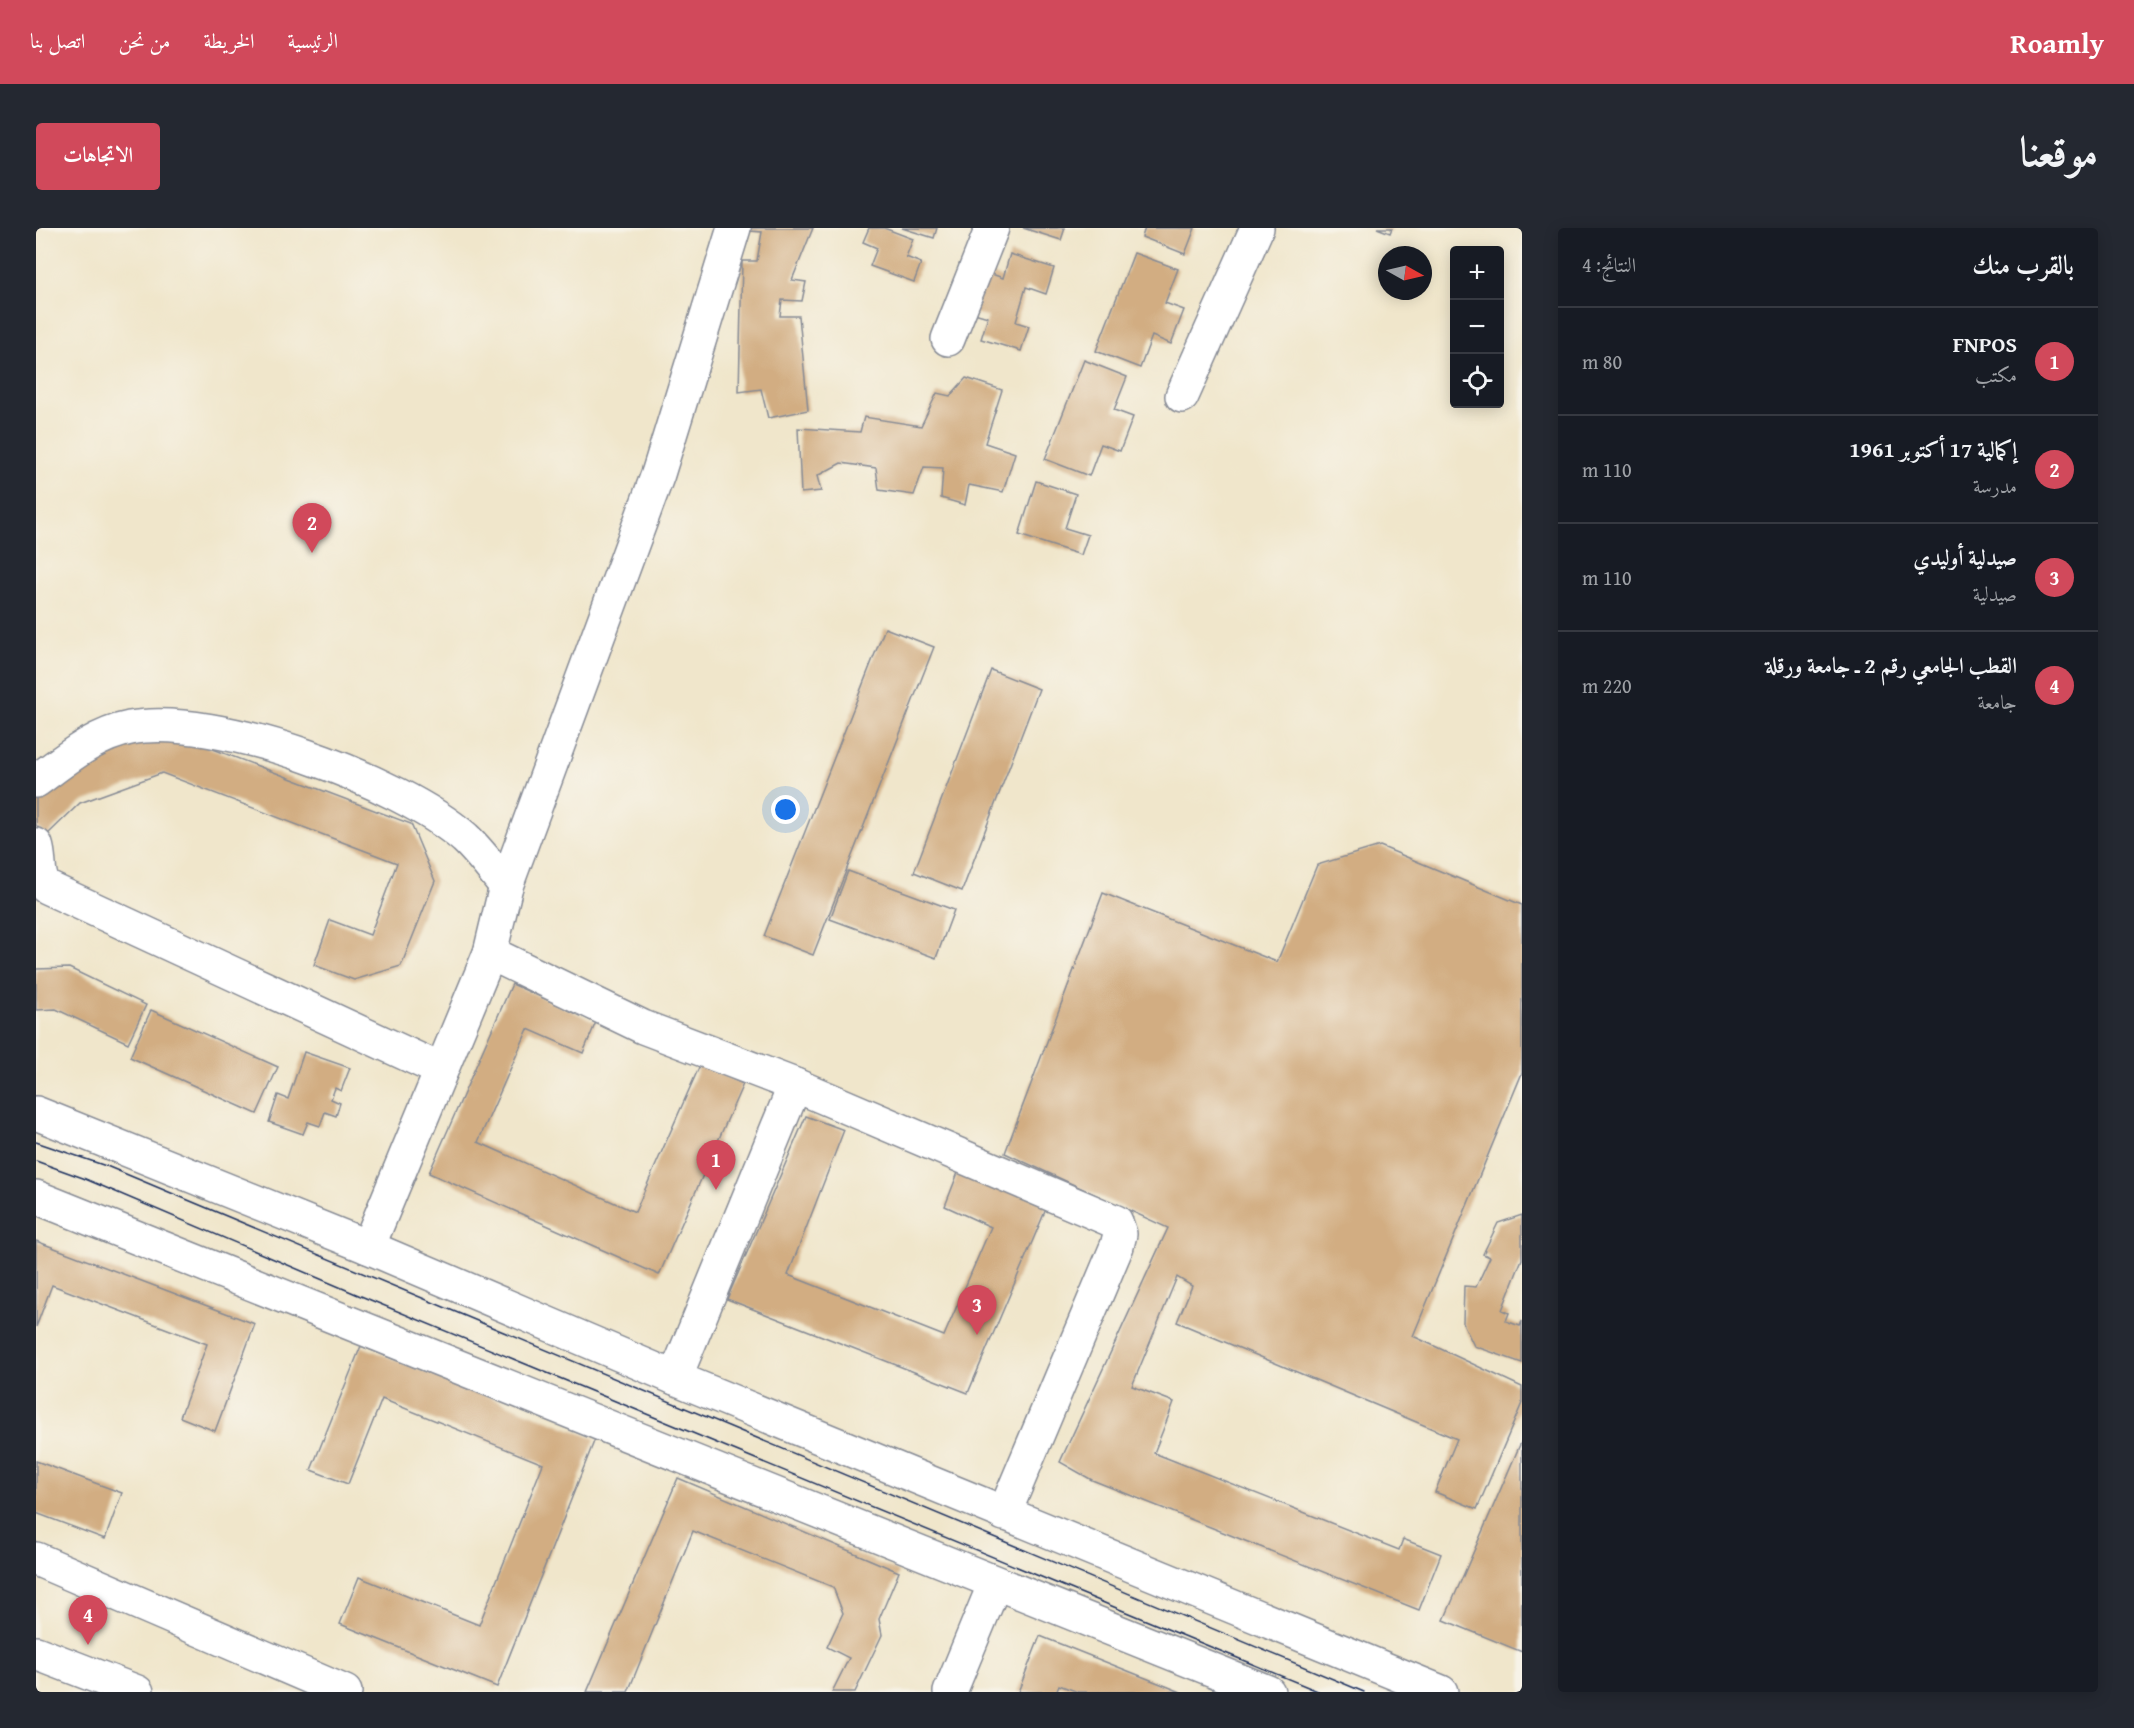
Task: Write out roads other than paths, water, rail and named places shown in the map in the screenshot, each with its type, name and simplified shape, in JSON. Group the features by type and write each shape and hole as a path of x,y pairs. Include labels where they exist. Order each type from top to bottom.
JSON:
{"street":[{"path":"368,1247 490,953 506,886 658,474 734,228"},
{"path":"948,339 992,228"},
{"path":"1182,396 1257,228"},
{"path":"36,781 83,747 104,736 130,728 194,726 225,732 300,755 370,782 406,801 464,837 506,886"},
{"path":"36,845 39,854 38,872 40,880 46,887 441,1070"},
{"path":"490,953 643,1027 795,1085 1116,1222 1120,1234 1117,1246 1004,1514"},
{"path":"675,1378 795,1085"},
{"path":"36,1113 368,1247 675,1378 1441,1692"},
{"path":"36,1197 1268,1692"},
{"path":"36,1558 345,1692"},
{"path":"950,1692 994,1583"},
{"path":"36,1653 137,1692"}],"tram line":[{"path":"36,1142 109,1167 1364,1692"},
{"path":"36,1161 83,1178 356,1294 1320,1692"}],"place":[{"name":"إكمالية 17 أكتوبر 1961","path":"312,553"},
{"name":"FNPOS","path":"716,1190"},
{"name":"صيدلية أوليدي","path":"977,1335"},
{"name":"القطب الجامعي رقم 2 ـ جامعة ورقلة","path":"88,1645"}]}
